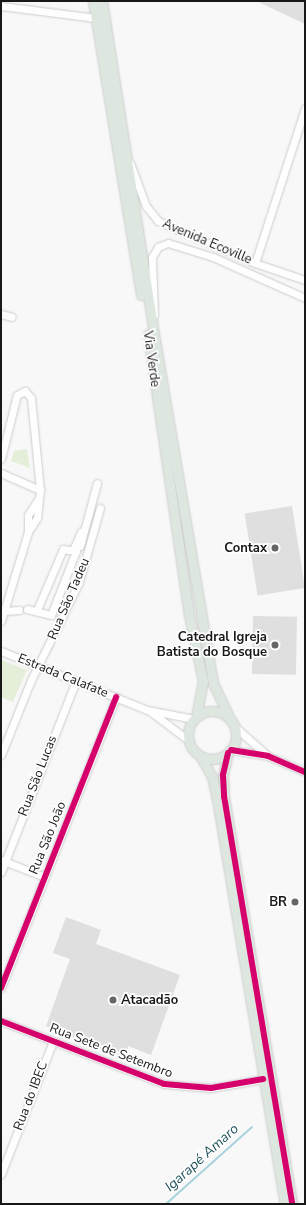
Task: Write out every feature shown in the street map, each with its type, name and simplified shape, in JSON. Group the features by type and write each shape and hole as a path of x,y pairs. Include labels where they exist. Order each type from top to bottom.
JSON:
{"main road":[{"name":"Via Verde","path":"93,1 147,329 189,615 204,681 195,718"},
{"name":"Via Verde","path":"102,1 153,328 213,684 233,724"},
{"path":"285,1204 263,1079 221,798 223,776 230,751 236,739 233,724 226,716 211,711 195,718 188,740 201,756 221,798 292,1204"},
{"path":"201,756 216,759 230,751"}],"street":[{"path":"1,6 96,18"},
{"path":"255,263 305,108"},
{"name":"Avenida Ecoville","path":"126,153 150,212 170,228 264,267 305,280"},
{"path":"170,228 168,243 198,252 305,298"},
{"path":"198,252 202,241"},
{"name":"Via Verde","path":"153,328 155,283 152,257 158,247 168,243"},
{"path":"255,277 256,270 264,267"},
{"path":"1,314 12,318"},
{"path":"1,459 17,395 25,391 31,398 40,490 37,518 28,532 1,621"},
{"path":"1,473 40,490"},
{"path":"27,609 37,610 48,616 53,612 75,556 76,548 83,532 97,483"},
{"name":"Rua São Tadeu","path":"1,755 38,666 79,582 100,508"},
{"path":"37,610 63,549 76,548"},
{"path":"4,611 19,610"},
{"name":"Estrada Calafate","path":"1,651 147,710 195,718"},
{"name":"Rua São Lucas","path":"1,872 3,860 76,681"},
{"name":"Rua São João","path":"1,988 116,697"},
{"name":"Estrada Calafate","path":"147,710 188,740"},
{"path":"233,724 268,756"},
{"path":"230,751 268,756 305,772"},
{"path":"3,860 45,877"},
{"name":"Rua Sete de Setembro","path":"1,1021 148,1079 181,1088 211,1088 263,1079"},
{"name":"Rua do IBEC","path":"1,1174 53,1041"}],"green space":[{"path":"27,449 30,468 11,461 14,451"},
{"path":"1,660 27,670 13,702 1,697"}],"building":[{"path":"256,1 305,1 305,24"},
{"name":"Contax","path":"292,506 305,588 258,595 245,514"},
{"name":"Catedral Igreja Batista do Bosque","path":"253,616 297,617 296,675 252,674"},
{"name":"Atacadão","path":"66,917 101,930 96,944 180,975 151,1055 128,1046 125,1058 46,1026 70,959 53,953"}],"waterway":[{"name":"Igarapé Amaro","path":"166,1204 252,1127"}],"cycle path":[{"path":"1,988 116,697"},
{"path":"231,750 268,756 305,772"},
{"path":"228,753 223,775 224,796 292,1204"},
{"path":"1,1021 164,1084 211,1088 263,1079"}],"place":[{"name":"Contax","path":"275,548"},
{"name":"Catedral Igreja Batista do Bosque","path":"275,645"},
{"name":"BR","path":"295,902"},
{"name":"Atacadão","path":"113,1000"}]}
